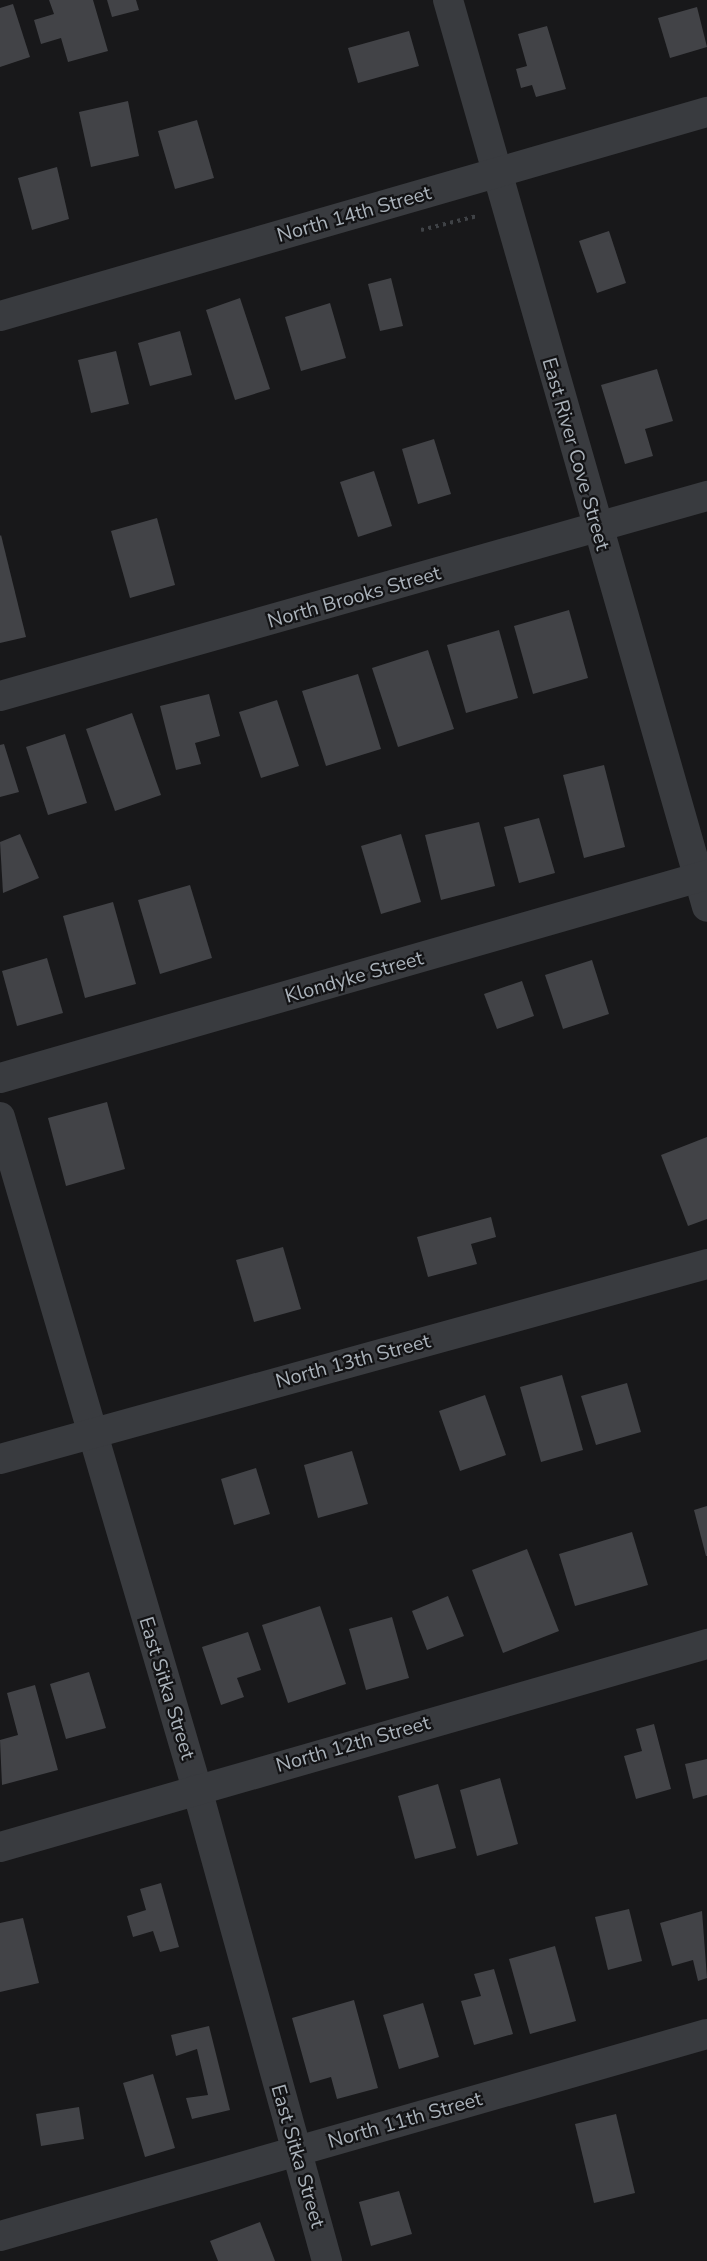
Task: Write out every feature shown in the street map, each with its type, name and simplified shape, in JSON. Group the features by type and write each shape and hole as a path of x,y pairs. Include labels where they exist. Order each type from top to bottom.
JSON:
{"street":[{"name":"East River Cove Street","path":"447,0 598,528 703,877 707,907"},
{"name":"North 14th Street","path":"0,316 707,112"},
{"name":"North Brooks Street","path":"0,696 707,496"},
{"name":"Klondyke Street","path":"0,1078 703,877"},
{"name":"East Sitka Street","path":"0,1117 197,1789 327,2261"},
{"name":"North 13th Street","path":"0,1459 91,1432 707,1264"},
{"name":"North 12th Street","path":"0,1847 707,1644"},
{"name":"North 11th Street","path":"0,2236 707,2034"}],"building":[{"path":"49,0 93,0 108,51 68,62 61,38 41,44 34,20 54,14"},
{"path":"107,0 136,0 139,10 112,17"},
{"path":"13,4 30,57 0,67 0,8"},
{"path":"697,7 707,47 670,58 658,18"},
{"path":"547,26 566,89 536,97 532,85 521,88 516,69 527,66 518,34"},
{"path":"409,31 419,66 358,83 348,48"},
{"path":"128,101 139,156 91,167 79,112"},
{"path":"197,120 214,178 175,189 158,131"},
{"path":"57,167 69,219 32,230 18,178"},
{"path":"609,231 626,283 597,293 579,241"},
{"path":"391,278 403,326 380,331 368,284"},
{"path":"240,298 270,389 235,400 206,310"},
{"path":"330,303 346,358 301,371 285,317"},
{"path":"180,331 192,375 150,386 138,343"},
{"path":"116,351 129,404 91,413 78,360"},
{"path":"657,369 673,421 645,429 653,456 625,464 601,385"},
{"path":"434,439 451,494 418,504 402,449"},
{"path":"374,471 392,526 358,537 340,482"},
{"path":"157,518 175,585 130,598 111,531"},
{"path":"0,536 26,637 0,643"},
{"path":"569,610 588,678 533,694 514,626"},
{"path":"499,630 518,698 466,713 447,645"},
{"path":"428,650 454,729 398,747 372,668"},
{"path":"358,674 381,749 326,766 302,691"},
{"path":"209,694 220,736 195,743 201,764 176,770 160,706"},
{"path":"277,700 299,766 261,778 239,712"},
{"path":"132,713 161,795 115,811 86,729"},
{"path":"65,734 87,803 48,815 26,747"},
{"path":"4,744 19,792 0,797 0,745"},
{"path":"604,765 625,847 584,858 563,775"},
{"path":"539,818 555,873 519,883 504,827"},
{"path":"479,822 495,886 441,900 425,835"},
{"path":"20,834 39,878 3,893 0,842"},
{"path":"401,834 421,902 381,914 361,846"},
{"path":"190,885 212,958 160,974 138,900"},
{"path":"113,902 136,984 85,998 63,916"},
{"path":"47,958 63,1013 17,1026 2,971"},
{"path":"592,960 609,1014 563,1029 545,975"},
{"path":"522,981 534,1016 497,1029 484,994"},
{"path":"107,1102 125,1169 66,1186 48,1118"},
{"path":"707,1137 707,1219 688,1226 661,1155"},
{"path":"491,1217 496,1237 471,1244 477,1264 428,1277 417,1237"},
{"path":"283,1247 301,1309 254,1322 236,1260"},
{"path":"562,1375 583,1450 541,1462 520,1387"},
{"path":"627,1383 641,1432 596,1445 581,1396"},
{"path":"485,1395 506,1455 460,1471 439,1411"},
{"path":"352,1451 368,1504 318,1518 304,1465"},
{"path":"256,1468 270,1514 234,1525 221,1479"},
{"path":"707,1506 707,1556 706,1556 694,1510"},
{"path":"632,1532 648,1585 575,1606 559,1554"},
{"path":"527,1549 559,1631 503,1653 472,1570"},
{"path":"448,1596 464,1636 427,1650 412,1611"},
{"path":"320,1606 346,1684 288,1703 262,1625"},
{"path":"392,1617 409,1678 366,1690 349,1629"},
{"path":"248,1632 261,1670 237,1678 244,1697 221,1705 202,1647"},
{"path":"89,1672 106,1728 66,1739 50,1684"},
{"path":"35,1685 58,1770 2,1785 0,1740 18,1735 7,1693"},
{"path":"654,1724 671,1789 636,1799 624,1756 642,1751 636,1729"},
{"path":"707,1759 707,1795 693,1799 685,1764"},
{"path":"500,1778 518,1844 477,1856 460,1790"},
{"path":"438,1784 456,1848 415,1859 398,1796"},
{"path":"161,1883 179,1947 160,1952 153,1931 133,1937 127,1916 146,1910 140,1889"},
{"path":"629,1909 642,1961 608,1970 595,1917"},
{"path":"702,1911 707,1978 698,1981 693,1960 672,1966 660,1923"},
{"path":"23,1918 39,1983 0,1992 0,1923"},
{"path":"555,1946 576,2021 530,2034 509,1959"},
{"path":"494,1969 513,2034 474,2045 461,2001 481,1996 474,1974"},
{"path":"354,2000 378,2088 337,2099 331,2077 310,2083 292,2018"},
{"path":"423,2003 439,2057 399,2069 383,2015"},
{"path":"209,2026 230,2110 192,2119 186,2098 208,2095 197,2049 176,2056 171,2035"},
{"path":"153,2074 175,2148 145,2157 123,2083"},
{"path":"79,2107 84,2139 41,2146 36,2114"},
{"path":"616,2114 635,2193 594,2203 575,2124"},
{"path":"399,2191 412,2234 371,2246 359,2202"},
{"path":"260,2222 275,2261 218,2261 210,2241"}]}
